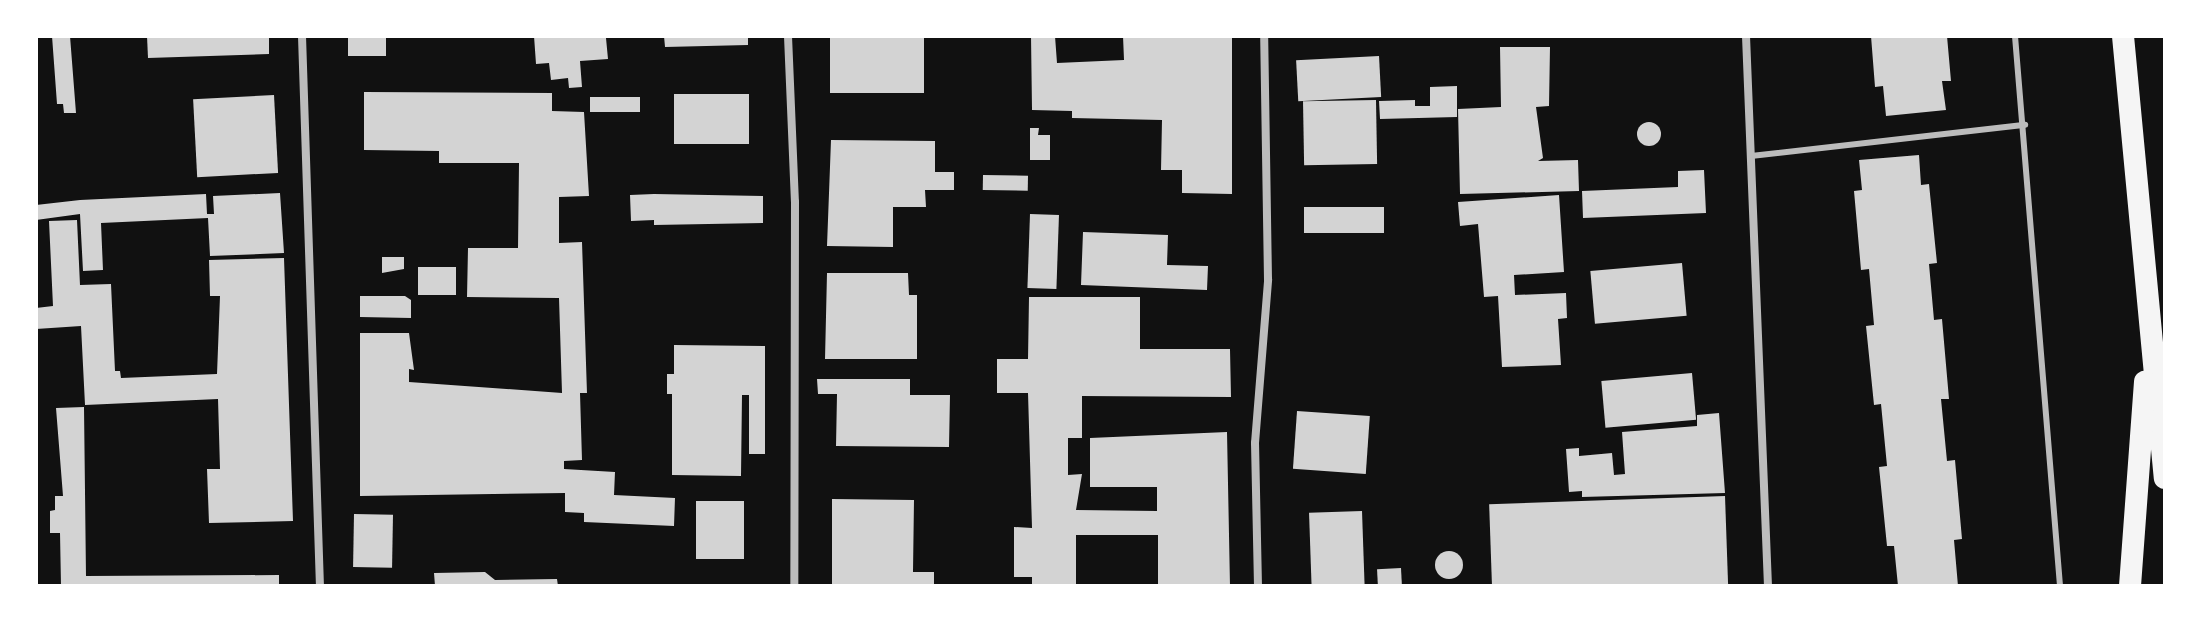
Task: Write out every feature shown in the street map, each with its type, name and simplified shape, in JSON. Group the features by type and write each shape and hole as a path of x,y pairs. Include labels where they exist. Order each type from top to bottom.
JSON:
{"highway":[{"path":"2123,36 2165,478"},
{"path":"2130,586 2150,321"}],"street":[{"path":"302,36 320,586"},
{"path":"788,36 795,202 794,586"},
{"path":"1258,586 1255,443 1268,280 1264,36"},
{"path":"1746,36 1768,586"}],"lane":[{"path":"2015,36 2025,125 2060,586"},
{"path":"1751,156 2025,125"}],"building":[{"path":"52,36 70,36 76,113 64,113 63,104 57,104"},
{"path":"147,36 269,36 269,54 148,58"},
{"path":"348,36 386,36 386,56 348,56"},
{"path":"534,36 606,38 608,59 580,61 582,87 569,88 568,78 551,80 549,63 536,64"},
{"path":"664,36 748,36 748,45 665,47"},
{"path":"830,36 924,36 924,93 830,93"},
{"path":"1031,36 1055,36 1057,63 1124,60 1123,36 1232,36 1232,194 1182,193 1182,170 1161,170 1162,120 1072,118 1072,111 1032,110"},
{"path":"1871,36 1947,36 1951,81 1942,81 1946,110 1886,116 1883,86 1875,87"},
{"path":"1500,47 1550,47 1549,106 1536,107 1543,158 1538,161 1578,160 1579,191 1460,194 1458,109 1501,107"},
{"path":"1379,56 1381,97 1298,101 1296,60"},
{"path":"1457,86 1457,117 1380,119 1379,101 1415,100 1415,106 1430,106 1430,87"},
{"path":"364,92 552,93 552,111 584,112 589,196 559,197 559,243 582,242 587,393 580,393 582,460 564,461 564,469 615,472 614,495 675,498 674,526 584,522 584,513 565,512 565,493 360,496 360,333 409,333 414,370 409,369 409,382 562,393 559,298 467,297 468,248 518,248 519,163 439,163 439,151 364,150"},
{"path":"674,94 749,94 749,144 674,144"},
{"path":"274,95 278,173 197,177 193,99"},
{"path":"590,97 640,97 640,112 590,112"},
{"path":"1376,100 1377,164 1304,165 1303,101"},
{"path":"1649,122 1658,125 1661,134 1658,143 1649,146 1640,143 1637,134 1640,125"},
{"path":"1030,128 1039,128 1038,135 1050,135 1050,160 1030,160"},
{"path":"831,140 935,141 935,172 954,172 954,190 925,190 926,207 893,207 893,247 827,246"},
{"path":"1919,155 1921,185 1929,184 1937,263 1929,264 1934,320 1942,319 1949,399 1941,399 1947,461 1955,460 1962,539 1954,540 1958,586 1898,586 1894,546 1887,546 1879,467 1887,466 1881,404 1874,405 1866,326 1874,325 1869,269 1861,270 1854,191 1862,190 1859,160"},
{"path":"1704,170 1706,213 1583,218 1582,191 1678,187 1678,171"},
{"path":"983,175 1028,176 1028,191 983,190"},
{"path":"280,193 284,253 210,256 208,218 101,223 103,270 83,271 80,214 36,220 36,205 80,200 206,194 207,214 214,214 213,196"},
{"path":"630,195 763,196 763,223 654,225 654,220 631,221"},
{"path":"1559,195 1564,272 1514,275 1515,295 1566,293 1567,318 1558,319 1561,365 1502,367 1498,296 1484,297 1478,224 1460,226 1458,202"},
{"path":"1304,207 1384,207 1384,233 1304,233"},
{"path":"1030,214 1059,215 1056,289 1027,288"},
{"path":"77,220 80,285 111,284 115,371 120,371 121,378 217,374 220,296 210,296 209,260 284,258 293,521 209,523 207,469 220,469 218,399 85,405 81,326 36,329 36,308 53,306 49,221"},
{"path":"1083,232 1168,235 1167,265 1208,266 1207,290 1081,285"},
{"path":"382,257 404,257 404,269 382,273"},
{"path":"1682,263 1687,316 1595,324 1590,271"},
{"path":"418,267 456,267 456,295 418,295"},
{"path":"827,273 908,273 909,295 917,295 917,359 825,359"},
{"path":"360,296 405,296 411,300 411,318 360,317"},
{"path":"1029,297 1140,297 1140,349 1230,349 1231,397 1082,396 1082,438 1068,438 1068,475 1082,474 1076,510 1157,511 1157,487 1090,487 1090,438 1227,432 1230,586 1158,586 1158,535 1076,535 1076,586 1032,586 1032,577 1014,577 1014,527 1032,528 1028,393 997,393 997,359 1028,359"},
{"path":"674,345 765,346 765,454 749,454 749,395 742,395 741,476 672,475 672,394 667,394 667,374 674,374"},
{"path":"1692,373 1696,420 1605,428 1601,381"},
{"path":"817,379 910,379 910,395 950,395 949,447 836,446 837,394 818,394"},
{"path":"84,407 86,576 279,575 279,586 61,586 60,533 50,533 50,511 55,510 55,496 63,496 56,408"},
{"path":"1297,411 1370,416 1366,474 1293,469"},
{"path":"1719,413 1725,493 1582,497 1582,491 1569,492 1566,449 1579,448 1579,456 1612,453 1614,475 1625,474 1622,432 1697,426 1697,415"},
{"path":"1725,496 1728,586 1492,586 1489,504"},
{"path":"832,499 914,500 913,572 934,572 934,586 832,586"},
{"path":"696,501 744,501 744,559 696,559"},
{"path":"1362,511 1365,586 1312,586 1309,513"},
{"path":"354,514 393,515 392,568 353,567"},
{"path":"1449,551 1459,555 1463,565 1459,575 1449,579 1439,575 1435,565 1439,555"},
{"path":"1401,568 1402,586 1378,586 1377,569"},
{"path":"485,572 495,580 557,579 558,586 435,586 434,573"}]}
